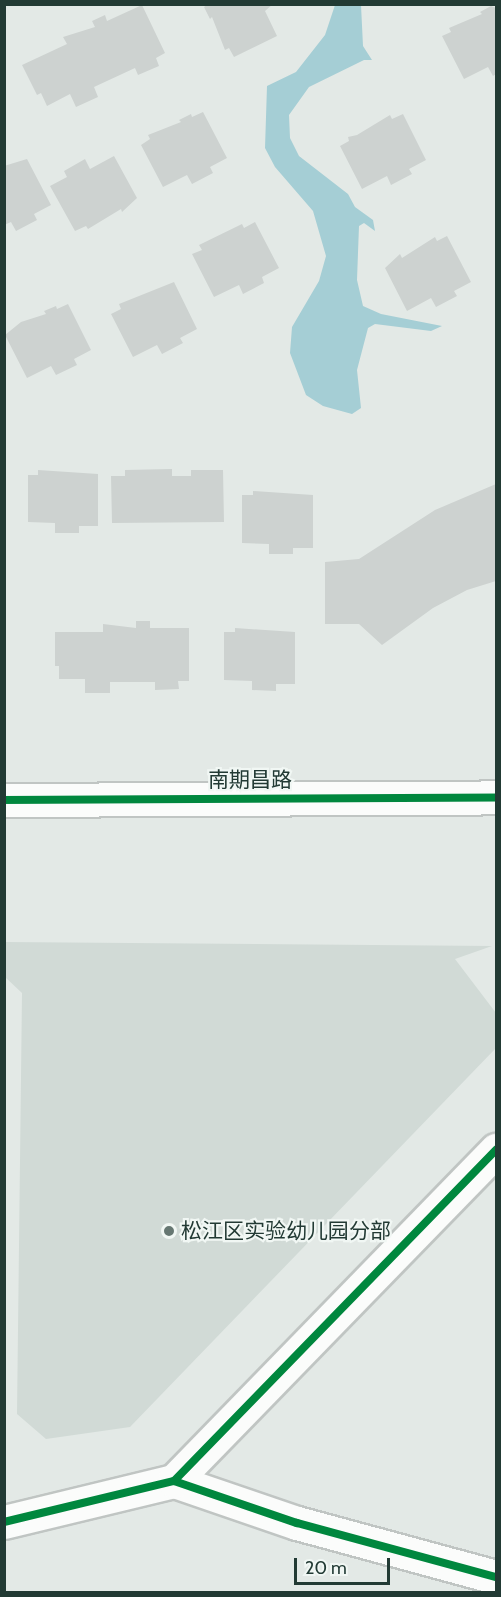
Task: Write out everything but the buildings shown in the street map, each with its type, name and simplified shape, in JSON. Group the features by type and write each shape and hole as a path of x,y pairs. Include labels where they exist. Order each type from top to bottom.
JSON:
{"street":[{"name":"南期昌路","path":"4,800 496,797"},
{"path":"4,1522 174,1481 496,1150"},
{"path":"174,1481 297,1523 496,1577"}],"shaded area":[{"name":"松江区实验幼儿园分部","path":"5,942 492,946 455,959 496,1013 496,1048 130,1427 46,1439 17,1414 22,993 5,977"}],"water":[{"path":"335,5 361,5 363,46 372,60 364,60 309,87 289,115 290,138 299,156 348,194 355,207 373,220 375,231 364,223 359,226 357,280 363,306 381,314 442,326 431,331 375,324 368,328 357,370 361,408 352,414 323,406 306,395 290,353 292,327 319,281 326,256 313,211 275,167 265,148 267,86 296,72 325,35"}],"cycle path":[{"path":"4,800 496,797"},
{"path":"4,1522 174,1481 496,1150"},
{"path":"174,1481 297,1523 496,1577"}],"place":[{"name":"松江区实验幼儿园分部","path":"169,1231"}]}
